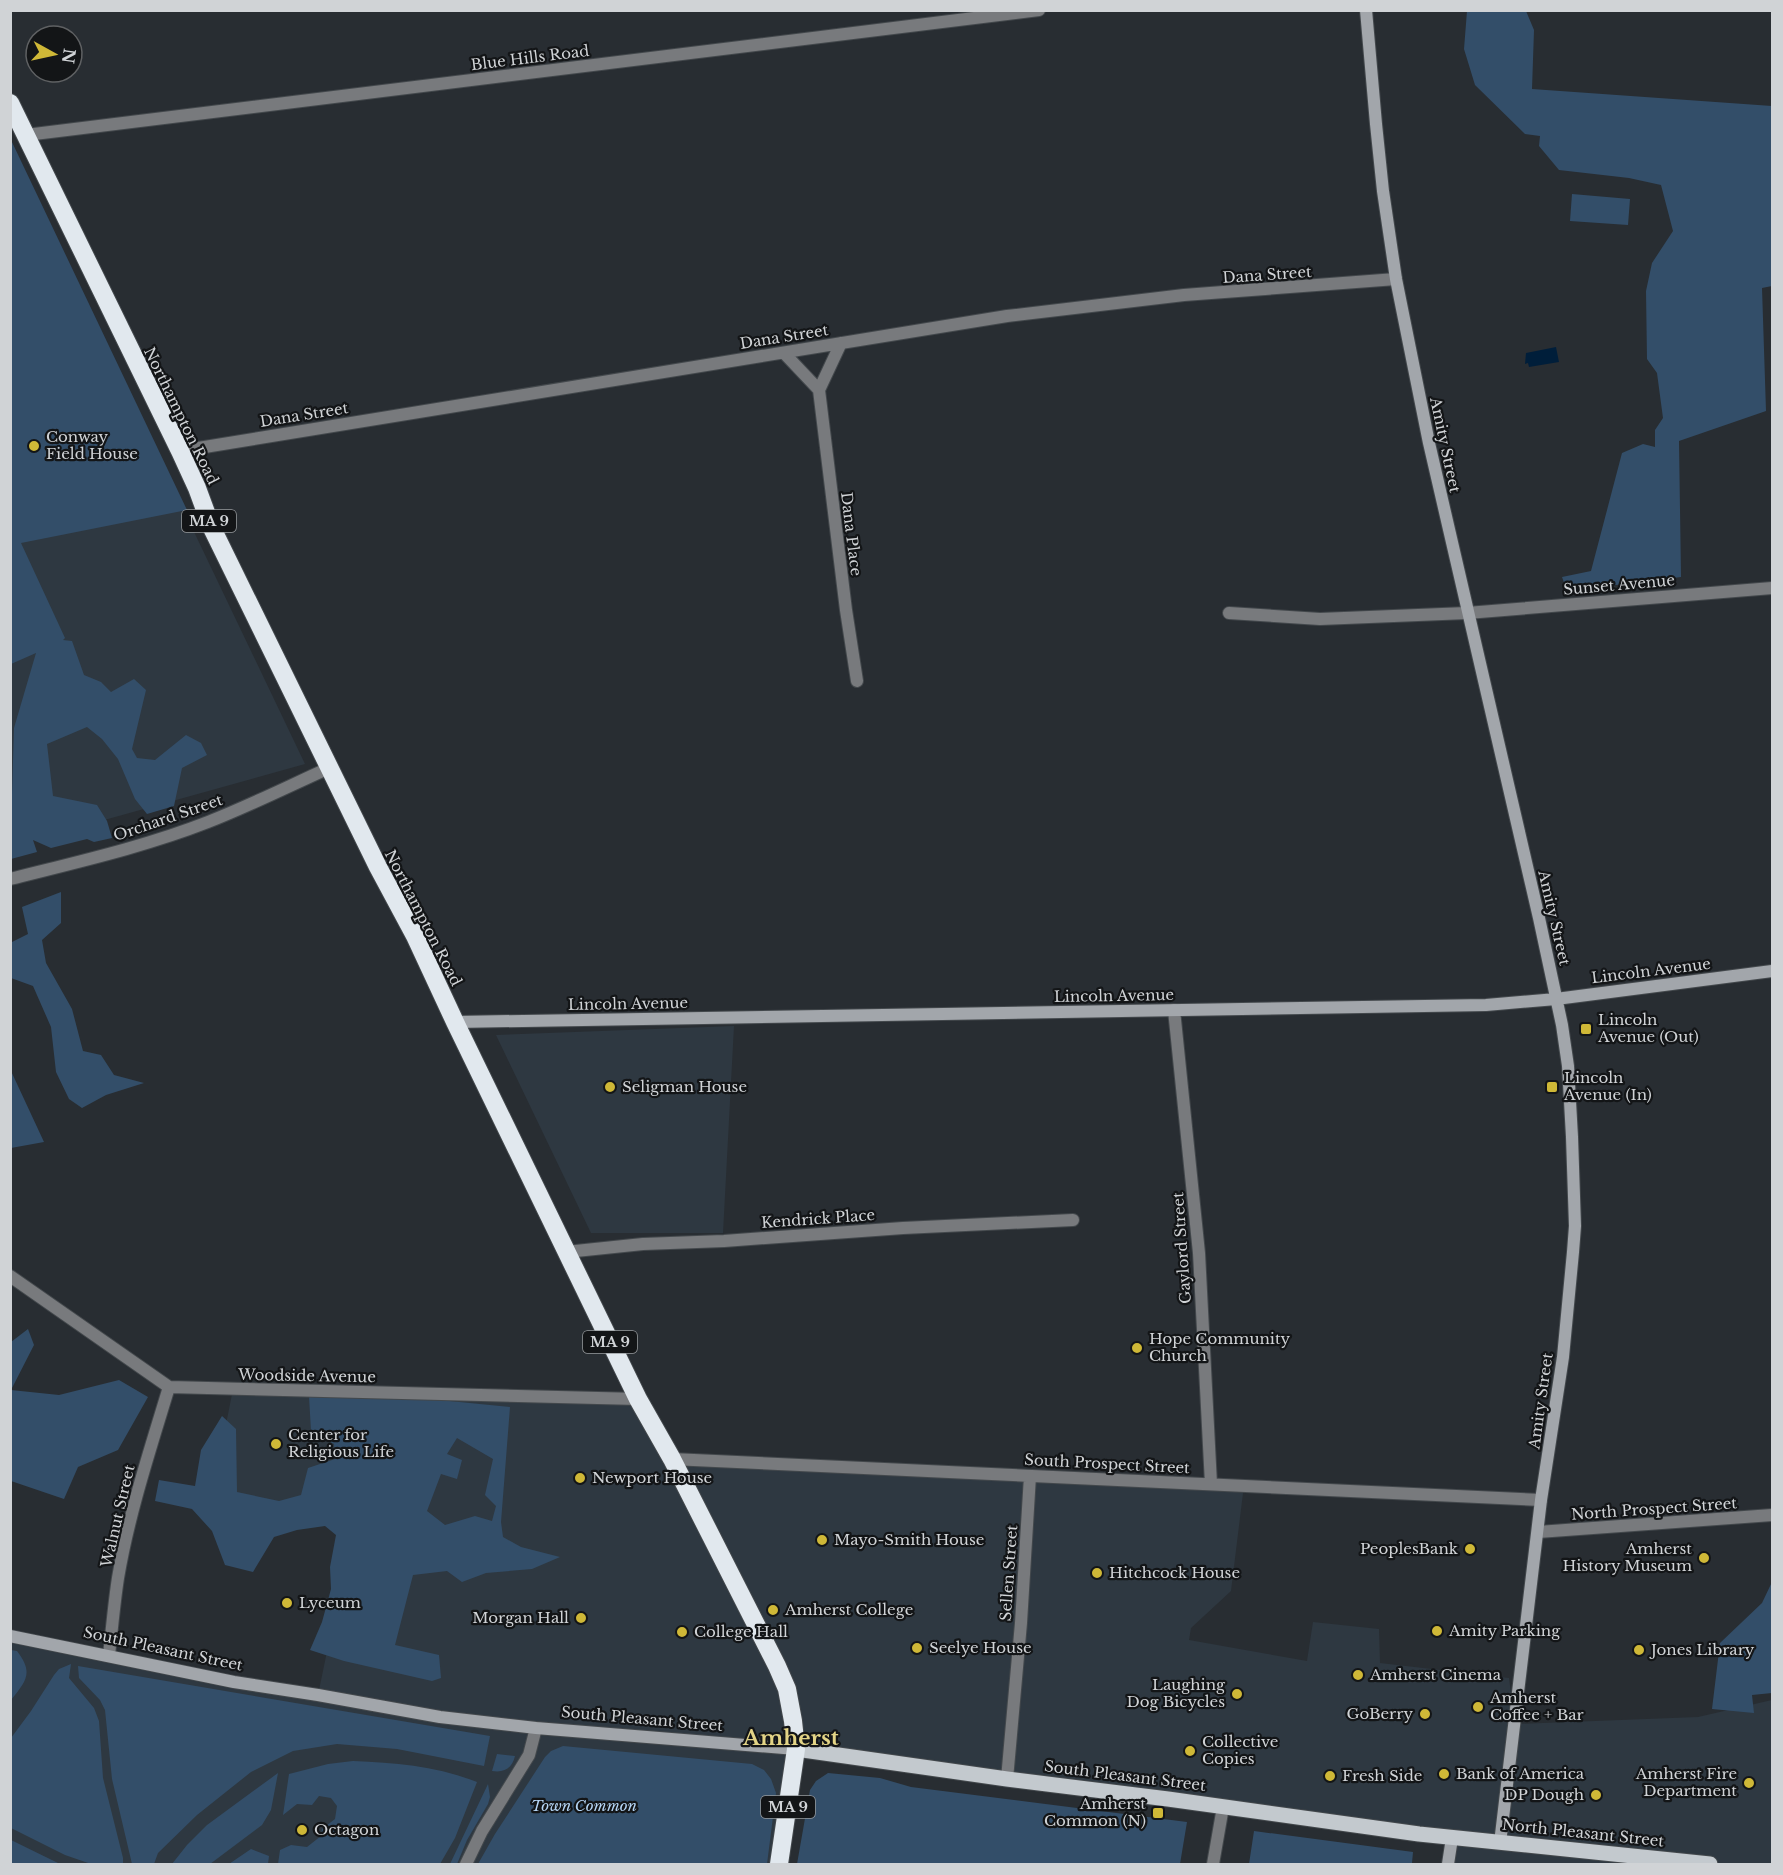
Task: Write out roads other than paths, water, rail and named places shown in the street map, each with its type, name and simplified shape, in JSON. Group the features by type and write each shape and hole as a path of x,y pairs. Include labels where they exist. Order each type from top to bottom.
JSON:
{"highway":[{"name":"Northampton Road","path":"10,103 180,451 211,526 328,768 415,936 638,1399 672,1459 777,1666 787,1689 796,1749"},
{"name":"MA 9","path":"779,1864 796,1749"}],"main road":[{"name":"Amity Street","path":"1366,10 1382,180 1396,279 1429,443 1467,613 1537,906 1568,1066 1575,1226 1563,1357 1541,1500 1500,1843"},
{"name":"Lincoln Avenue","path":"455,1022 1486,1005 1556,999 1773,971"},
{"name":"South Pleasant Street","path":"10,1636 234,1682 440,1717 536,1728 796,1749 1452,1838"},
{"name":"North Pleasant Street","path":"1452,1838 1710,1864"},
{"path":"1448,1864 1452,1838"}],"street":[{"name":"Blue Hills Road","path":"26,135 1039,10"},
{"name":"Dana Street","path":"180,451 1007,316 1184,295 1396,279"},
{"path":"784,353 819,390 841,343"},
{"name":"Dana Place","path":"819,390 857,681"},
{"name":"Sunset Avenue","path":"1229,613 1320,620 1467,613 1773,588"},
{"name":"Orchard Street","path":"10,879 183,831 235,811 328,768"},
{"name":"Gaylord Street","path":"1174,1010 1199,1253 1211,1484"},
{"name":"Kendrick Place","path":"566,1252 643,1244 1073,1220"},
{"path":"10,1276 169,1387"},
{"name":"Woodside Avenue","path":"169,1387 638,1399"},
{"name":"Walnut Street","path":"109,1655 114,1608 128,1533 148,1455 169,1387"},
{"name":"South Prospect Street","path":"672,1459 1541,1500"},
{"name":"Sellen Street","path":"1008,1779 1030,1476"},
{"name":"North Prospect Street","path":"1538,1532 1773,1515"},
{"path":"466,1864 482,1831 529,1755 536,1728"},
{"path":"1214,1864 1223,1807"}],"place":[{"name":"Conway Field House","path":"34,446"},
{"name":"Lincoln Avenue (Out)","path":"1586,1029"},
{"name":"Seligman House","path":"610,1087"},
{"name":"Lincoln Avenue (In)","path":"1552,1087"},
{"name":"Hope Community Church","path":"1137,1348"},
{"name":"Center for Religious Life","path":"276,1444"},
{"name":"Newport House","path":"580,1478"},
{"name":"Mayo-Smith House","path":"822,1540"},
{"name":"PeoplesBank","path":"1470,1549"},
{"name":"Amherst History Museum","path":"1704,1558"},
{"name":"Hitchcock House","path":"1097,1573"},
{"name":"Lyceum","path":"287,1603"},
{"name":"Amherst College","path":"773,1610"},
{"name":"Morgan Hall","path":"581,1618"},
{"name":"Amity Parking","path":"1437,1631"},
{"name":"College Hall","path":"682,1632"},
{"name":"Seelye House","path":"917,1648"},
{"name":"Jones Library","path":"1639,1650"},
{"name":"Amherst Cinema","path":"1358,1675"},
{"name":"Laughing Dog Bicycles","path":"1237,1694"},
{"name":"Amherst Coffee + Bar","path":"1478,1707"},
{"name":"GoBerry","path":"1425,1714"},
{"name":"Collective Copies","path":"1190,1751"},
{"name":"Bank of America","path":"1444,1774"},
{"name":"Fresh Side","path":"1330,1776"},
{"name":"Amherst Fire Department","path":"1749,1783"},
{"name":"DP Dough","path":"1596,1795"},
{"name":"Amherst Common (N)","path":"1158,1813"},
{"name":"Octagon","path":"302,1830"}],"district":[{"name":"Amherst","path":"791,1738"}],"park label":[{"name":"Town Common","path":"584,1806"}]}
